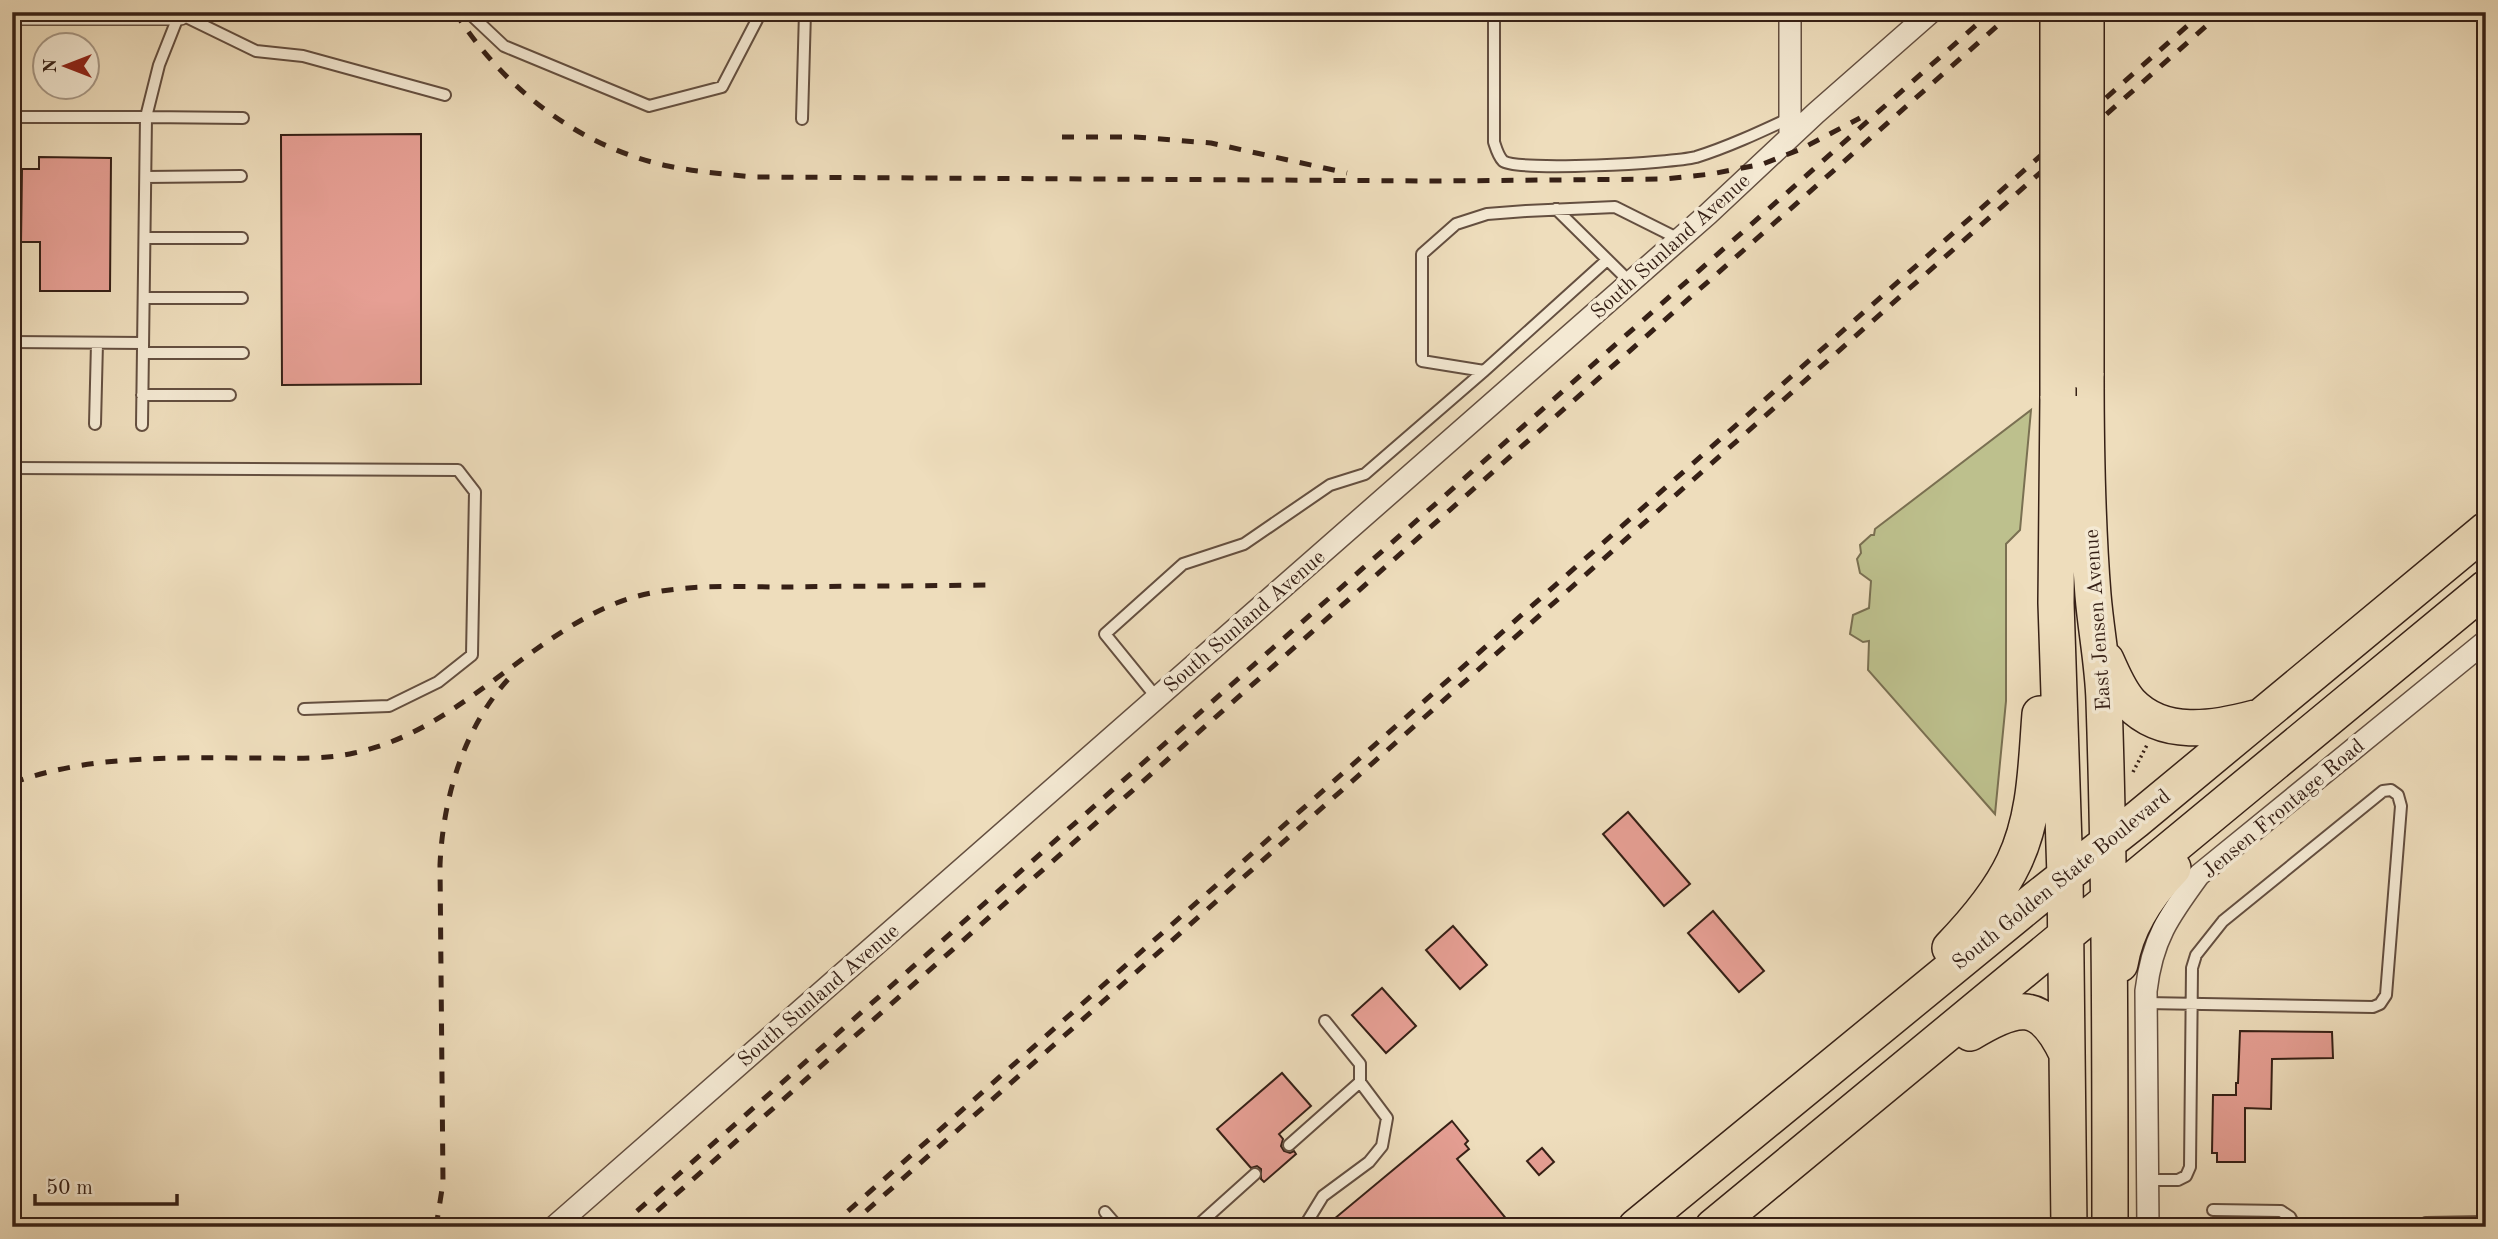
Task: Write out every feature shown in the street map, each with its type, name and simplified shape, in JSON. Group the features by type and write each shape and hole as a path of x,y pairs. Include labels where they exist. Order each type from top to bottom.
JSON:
{"main road":[{"name":"East Jensen Avenue","path":"2058,12 2056,491 2058,689 2065,876 2069,1227"},
{"name":"East Jensen Avenue","path":"2086,12 2086,373 2090,534 2093,598 2104,697 2108,843 2109,1227"},
{"path":"1868,1036 1967,930 2004,880 2022,844 2035,784 2056,491"},
{"name":"South Golden State Boulevard","path":"1636,1227 2108,843 2486,530"},
{"path":"1713,1227 2486,588"},
{"path":"2100,647 2119,689 2131,705 2165,724 2186,728 2227,725 2258,717"},
{"path":"2110,1055 2122,956 2138,913 2165,875 2284,754"},
{"path":"1892,1079 2006,1013 2029,1013 2041,1017 2050,1024 2067,1054"},
{"path":"2067,1154 2090,1227"}],"street":[{"path":"1790,12 1790,127"},
{"name":"South Sunland Avenue","path":"554,1227 1679,239 1790,127 1931,12"},
{"path":"21,14 181,13"},
{"name":"Jensen Frontage Road","path":"2148,1227 2148,968 2155,944 2169,916 2199,875 2486,641"}],"lane":[{"path":"468,12 504,46 649,106 722,87 761,12"},
{"path":"802,118 805,12"},
{"path":"142,425 146,117 159,65 181,13 256,51 303,56 444,95"},
{"path":"1494,18 1494,142 1503,161 1572,165 1681,160 1790,127"},
{"path":"12,117 243,118"},
{"path":"146,177 242,176"},
{"path":"1484,371 1422,360 1422,254 1456,224 1487,214 1615,207 1679,239"},
{"path":"1556,209 1630,282"},
{"path":"145,238 242,238"},
{"path":"1157,698 1105,634 1183,564 1244,544 1330,485 1365,474 1607,260"},
{"path":"145,298 242,298"},
{"path":"12,342 97,343 243,353"},
{"path":"95,424 97,343"},
{"path":"142,395 230,395"},
{"path":"12,468 458,470 475,492 472,655 438,682 389,706 304,709"},
{"path":"2146,1003 2191,1004 2373,1007 2380,1004 2386,995 2401,806 2398,794 2391,790 2383,791 2223,921 2196,956 2192,968 2191,1004 2190,1167 2186,1176 2178,1180 2147,1180"},
{"path":"1304,1227 1323,1196 1369,1162 1382,1146 1387,1118 1360,1082 1360,1064 1325,1021"},
{"path":"1289,1145 1360,1082"},
{"path":"1196,1227 1255,1174"},
{"path":"2213,1210 2281,1211 2290,1217 2295,1227"},
{"path":"1105,1212 1118,1227"},
{"path":"2424,1227 2426,1223 2486,1222"}],"path":[{"path":"2130,780 2147,745"}],"green space":[{"path":"2031,410 2020,530 2006,544 2006,701 1995,814 1868,670 1869,641 1863,642 1850,634 1853,615 1869,608 1871,581 1860,573 1857,559 1861,553 1860,545 1874,535 1875,529"}],"building":[{"path":"421,134 421,384 282,385 281,135"},
{"path":"39,157 111,158 110,291 40,291 40,242 21,242 22,169 39,169"},
{"path":"1628,812 1690,884 1664,906 1603,834"},
{"path":"1713,911 1764,971 1739,992 1688,933"},
{"path":"1453,926 1487,965 1460,989 1426,950"},
{"path":"1382,988 1416,1026 1386,1053 1352,1015"},
{"path":"2240,1031 2332,1032 2333,1058 2272,1059 2271,1109 2245,1108 2245,1162 2217,1162 2217,1153 2212,1153 2213,1095 2236,1095"},
{"path":"1282,1073 1311,1106 1279,1134 1283,1139 1281,1146 1284,1151 1294,1151 1296,1154 1264,1182 1261,1179 1261,1169 1257,1166 1251,1168 1217,1129"},
{"path":"1452,1121 1468,1141 1465,1144 1469,1149 1457,1159 1513,1227 1341,1227 1334,1219"},
{"path":"1542,1148 1554,1162 1539,1175 1527,1161"}],"railway":[{"path":"455,12 474,40 520,89 574,129 604,145 668,166 754,177 1438,181 1665,179 1763,164 1801,149 1860,118"},
{"path":"619,1227 1991,12"},
{"path":"639,1227 2013,12"},
{"path":"830,1227 2203,12"},
{"path":"848,1227 2222,12"},
{"path":"1062,137 1135,137 1211,143 1347,173"},
{"path":"12,783 103,762 196,758 306,758 354,753 390,742 424,726 456,707 580,621 614,604 656,592 721,587 989,585"},
{"path":"436,1227 443,1183 442,839 452,787 470,737 498,692 515,672"}]}
